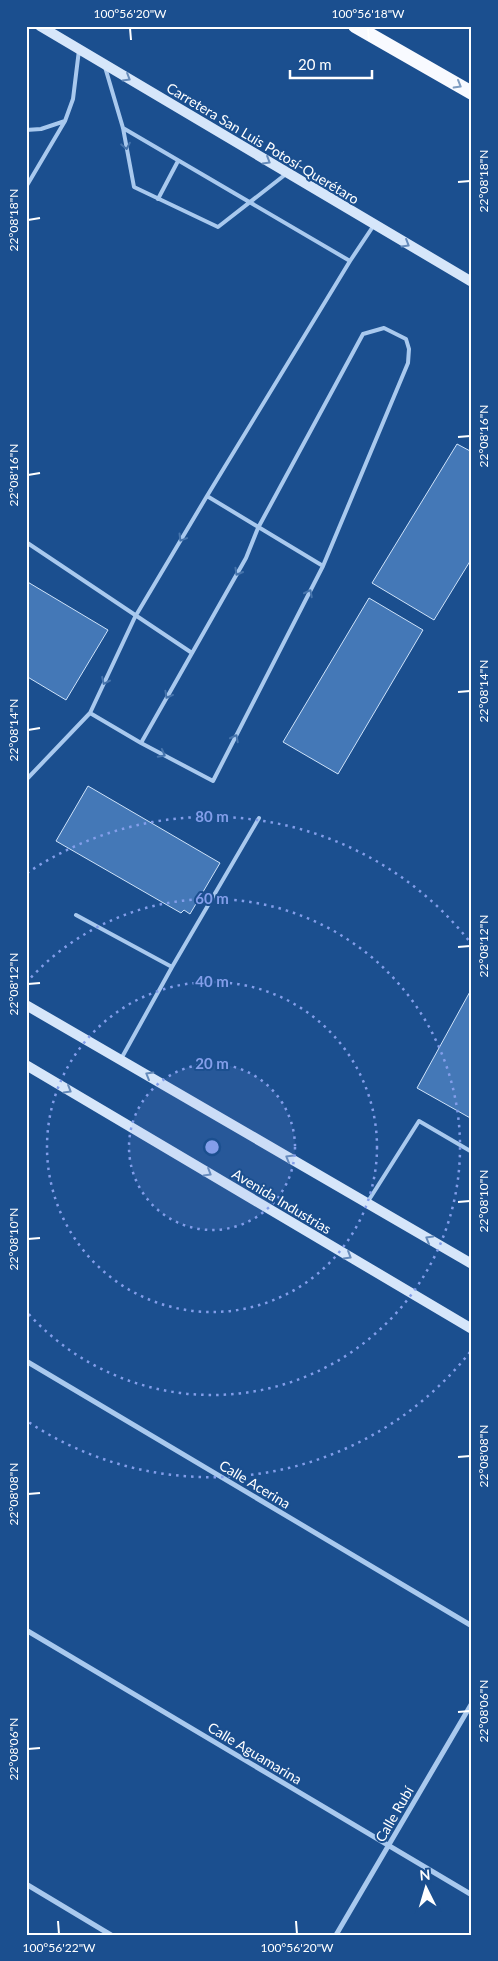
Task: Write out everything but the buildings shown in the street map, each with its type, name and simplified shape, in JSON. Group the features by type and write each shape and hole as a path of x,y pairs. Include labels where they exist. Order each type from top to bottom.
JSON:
{"highway":[{"path":"355,26 472,94"}],"main road":[{"name":"Carretera San Luis Potosí-Querétaro","path":"40,26 472,282"},
{"path":"28,1010 122,1059 472,1264"},
{"name":"Avenida Industrias","path":"26,1065 472,1329"}],"street":[{"name":"Calle Acerina","path":"26,1361 472,1626"},
{"name":"Calle Aguamarina","path":"26,1630 472,1895"},
{"name":"Calle Rubí","path":"336,1935 472,1704"},
{"path":"26,1884 111,1935"}],"lane":[{"path":"26,187 65,121 73,99 79,50"},
{"path":"105,65 123,128 134,187 218,227 287,173"},
{"path":"26,130 65,121"},
{"path":"123,128 350,261"},
{"path":"158,199 178,161"},
{"path":"26,780 90,713 135,617 206,496 374,225"},
{"path":"90,713 141,743 213,781 323,566 408,363 409,349 406,339 384,328 363,334 258,528 246,558 141,743"},
{"path":"206,496 323,566"},
{"path":"26,542 135,617 192,653"},
{"path":"122,1059 172,967 260,818"},
{"path":"76,915 172,967"},
{"path":"367,1203 419,1121 472,1152"}]}
